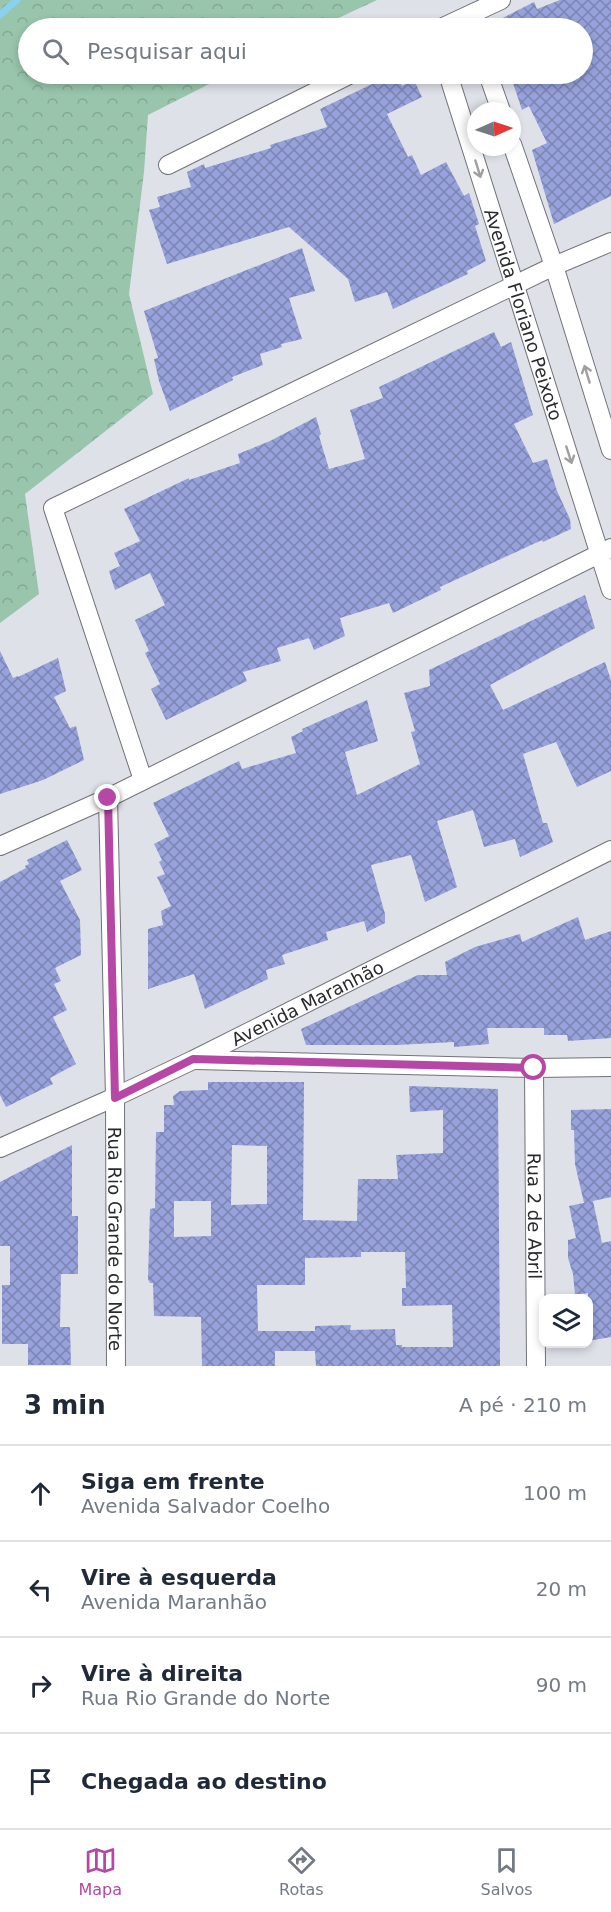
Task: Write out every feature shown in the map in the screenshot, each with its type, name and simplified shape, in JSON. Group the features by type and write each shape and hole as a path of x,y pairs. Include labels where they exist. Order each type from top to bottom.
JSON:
{"street":[{"path":"476,18 501,0"},
{"path":"168,165 331,84"},
{"name":"Avenida Floriano Peixoto","path":"451,84 514,286 606,550 611,590"},
{"path":"492,84 498,102"},
{"path":"516,156 554,266 611,450"},
{"path":"143,780 53,508 554,266 611,242"},
{"path":"0,846 108,798 606,550"},
{"name":"Rua Rio Grande do Norte","path":"108,798 115,1098 116,1366"},
{"name":"Avenida Maranhão","path":"0,1148 115,1098 611,850"},
{"path":"193,1059 534,1068 611,1067"},
{"name":"Rua 2 de Abril","path":"534,1068 536,1366"}],"green space":[{"path":"0,0 377,0 338,18 18,18 18,84 209,84 148,115 144,172 129,294 153,394 25,494 39,594 0,623"}],"building":[{"path":"560,0 611,0 611,196 554,224 532,150 547,143 529,106 522,110 513,84 593,84 593,18 503,18 534,2 537,9"},
{"path":"372,84 401,84 402,86 416,84 422,97 387,114 408,157 412,155 421,175 446,162 464,196 469,193 479,224 475,226 486,261 467,271 468,274 393,309 387,292 355,302 348,279 289,227 167,264 149,210 160,207 157,197 191,187 187,172 204,164 205,168 271,148 270,145 327,127 320,109"},
{"path":"302,248 315,291 289,298 302,339 281,344 282,347 260,354 263,365 232,377 233,380 170,411 159,381 154,359 158,358 144,311"},
{"path":"494,332 501,347 511,342 533,415 514,424 533,463 547,459 557,491 570,519 571,529 440,587 441,590 393,613 389,603 340,618 345,636 314,650 309,638 277,648 281,661 243,672 247,681 166,720 151,689 160,684 145,653 149,651 135,620 165,605 150,573 115,590 109,571 120,566 114,553 140,541 124,509 189,478 189,480 240,463 238,454 270,441 316,417 329,469 365,459 350,410 383,398 379,387"},
{"path":"585,595 595,628 490,685 503,710 605,662 611,680 611,771 577,787 556,742 523,754 543,823 547,823 553,842 520,857 515,839 484,847 473,810 437,821 457,887 425,902 411,855 371,865 385,914 385,923 367,932 364,921 326,932 328,940 282,955 285,964 266,970 268,979 205,1009 194,974 148,989 148,929 163,925 161,911 171,906 157,877 165,874 159,862 162,860 154,844 169,836 153,803 239,761 242,769 296,753 291,737 303,731 302,729 367,700 378,741 345,752 357,795 420,764 411,732 415,731 404,693 430,686 429,670"},
{"path":"0,651 13,678 58,658 66,691 54,697 70,728 76,726 84,760 43,780 0,794"},
{"path":"67,840 82,870 60,881 80,920 81,955 55,968 61,981 54,984 67,1010 53,1017 76,1064 50,1078 53,1084 6,1107 0,1095 0,882 26,868 25,866 29,864 27,860"},
{"path":"578,917 585,940 611,931 611,1038 568,1041 567,1035 544,1035 544,1028 487,1028 489,1044 454,1047 454,1042 397,1045 306,1045 301,1029 418,975 447,975 445,962 475,947 520,934 522,942"},
{"path":"208,1082 304,1082 303,1220 357,1221 358,1179 398,1179 396,1155 443,1153 443,1110 410,1112 409,1086 498,1089 500,1366 316,1366 315,1351 275,1351 275,1366 202,1366 201,1317 154,1316 153,1283 150,1283 148,1279 150,1209 155,1208 156,1132 164,1132 164,1105 174,1105 173,1096 180,1091 208,1090","holes":["232,1145 267,1146 267,1204 231,1205","174,1201 211,1201 211,1236 174,1237","361,1252 405,1252 406,1288 402,1288 402,1306 452,1305 453,1347 402,1347 402,1345 396,1345 395,1329 350,1330 351,1325 315,1326 315,1331 258,1331 257,1285 305,1285 305,1258 361,1257"]},
{"path":"611,1109 611,1197 584,1203 575,1164 571,1110"},
{"path":"72,1145 72,1216 78,1216 78,1274 61,1274 60,1327 70,1327 71,1365 28,1365 28,1344 2,1344 2,1285 10,1285 10,1246 0,1246 0,1182"},
{"path":"593,1201 602,1243 611,1241 611,1337 593,1340 593,1294 575,1294 573,1274 568,1258 568,1240 576,1238 569,1206"}],"waterway":[{"path":"0,15 17,0"}],"route":[{"path":"108,798 115,1098 193,1059 534,1068"}]}
